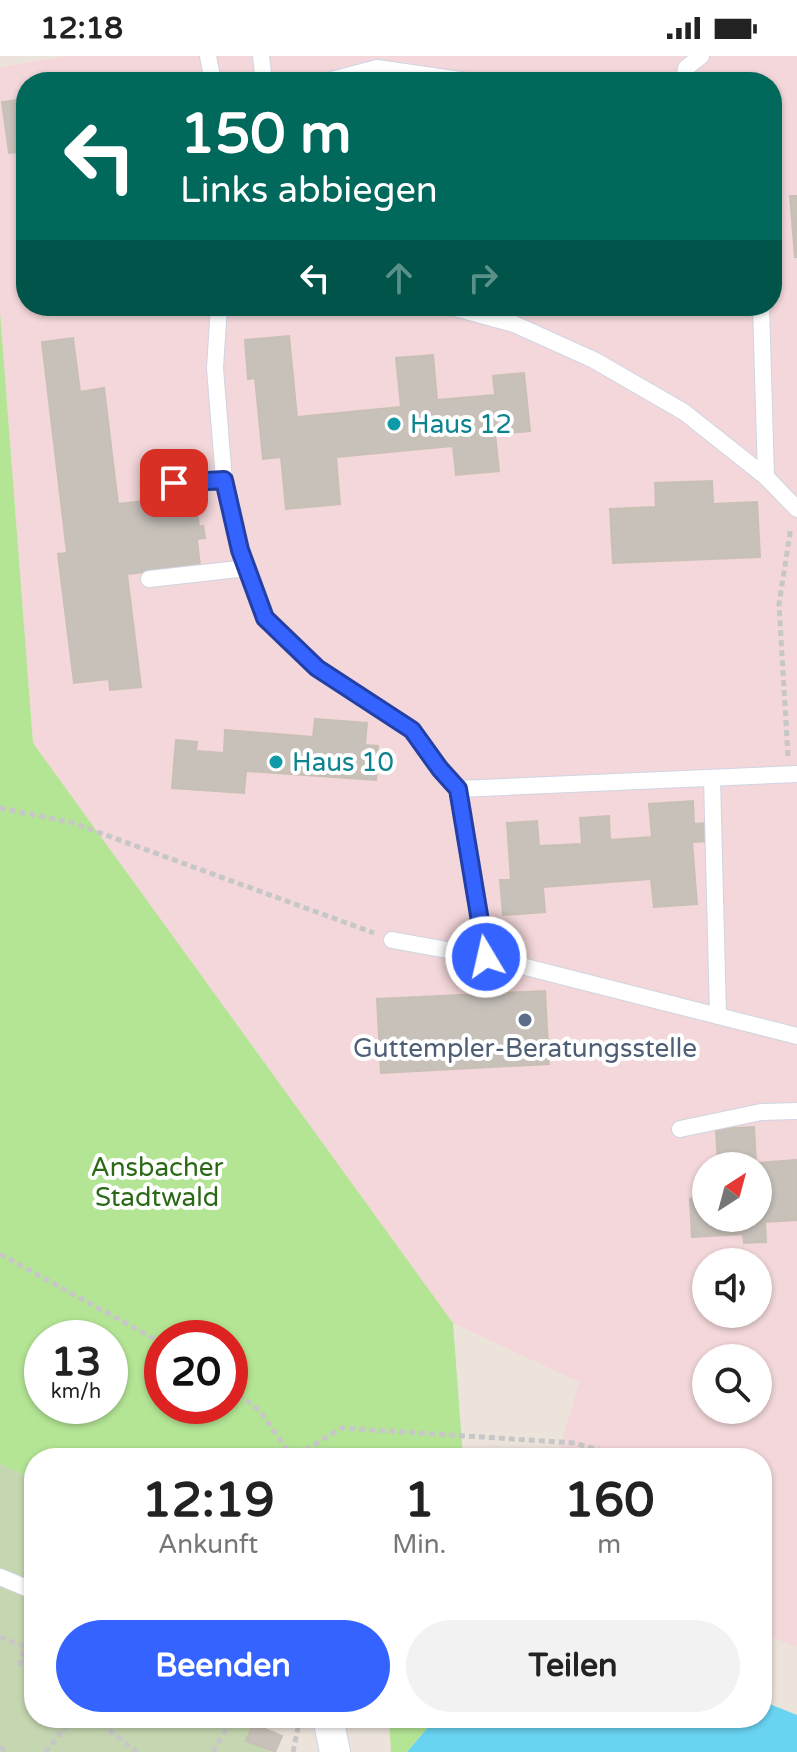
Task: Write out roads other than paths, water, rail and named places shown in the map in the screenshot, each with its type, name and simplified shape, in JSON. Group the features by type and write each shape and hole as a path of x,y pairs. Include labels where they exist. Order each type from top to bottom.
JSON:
{"street":[{"path":"330,1728 335,1752"}],"lane":[{"path":"685,72 701,56"},
{"path":"362,72 377,68 405,72"},
{"path":"218,316 215,368 224,480 240,550 265,618 317,668 412,730 458,789 486,957"},
{"path":"485,316 514,324 594,360 684,412 766,477 796,508"},
{"path":"761,316 766,477"},
{"path":"148,484 224,480"},
{"path":"149,579 247,568"},
{"path":"458,789 793,774"},
{"path":"712,778 718,1016"},
{"path":"392,940 486,957 797,1036"},
{"path":"680,1129 761,1112 797,1111"},
{"path":"0,1577 24,1587"}],"water":[{"path":"772,1705 797,1715 797,1752 407,1752 427,1728 772,1728"}],"place":[{"name":"Haus 12","path":"394,424"},
{"name":"Haus 10","path":"276,762"},
{"name":"Guttempler-Beratungsstelle","path":"525,1020"}],"park label":[{"name":"Ansbacher Stadtwald","path":"157,1182"}]}
